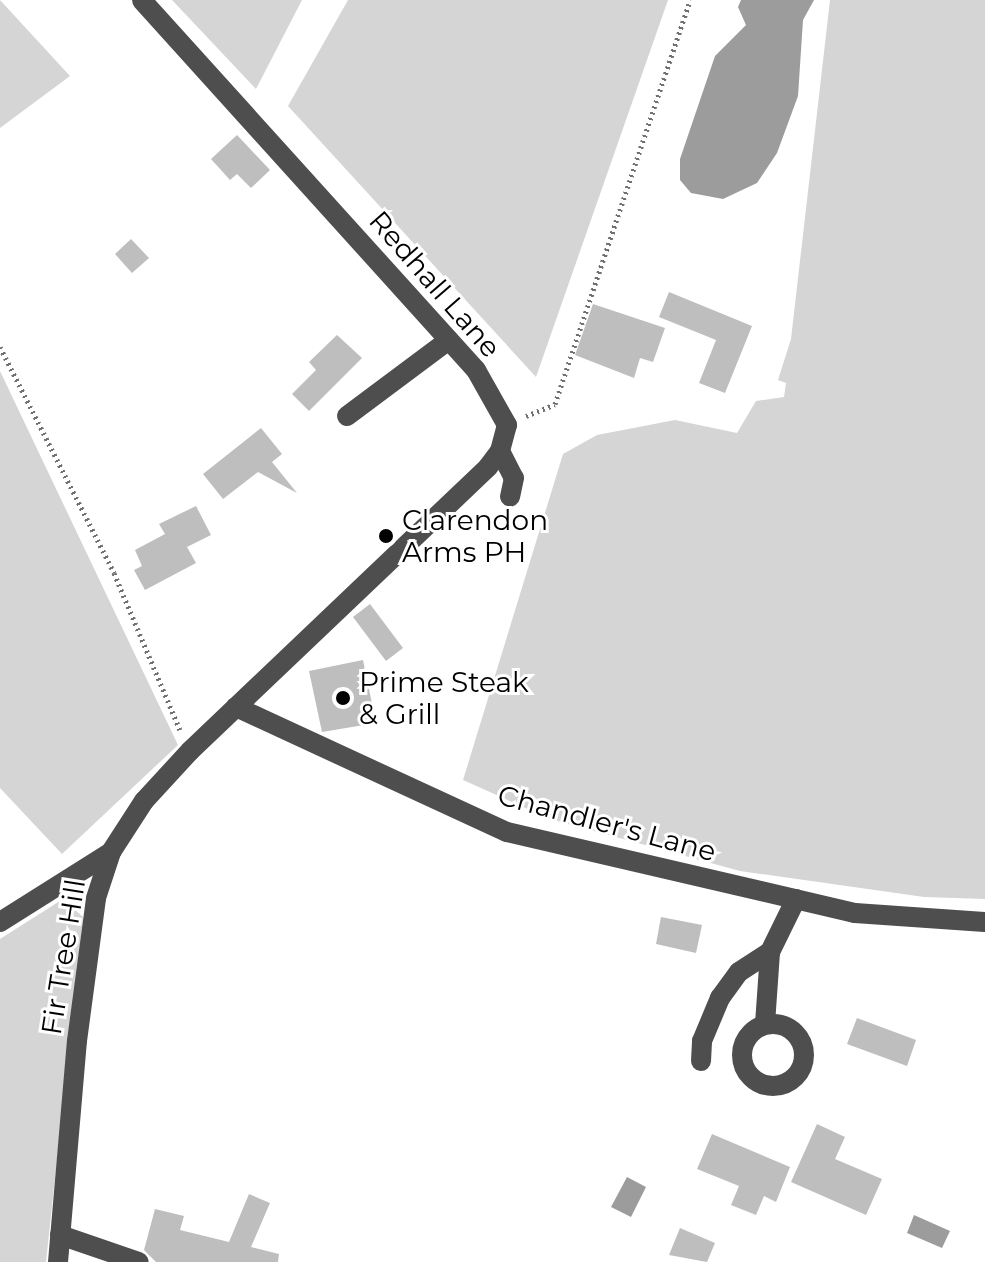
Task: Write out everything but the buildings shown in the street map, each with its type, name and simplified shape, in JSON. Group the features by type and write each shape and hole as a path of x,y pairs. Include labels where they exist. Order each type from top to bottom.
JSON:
{"street":[{"name":"Redhall Lane","path":"142,0 476,370 507,425"},
{"path":"347,416 449,340"},
{"path":"236,707 500,451 507,425"},
{"path":"500,451 514,478 510,497"},
{"name":"Fir Tree Hill","path":"58,1262 96,898 111,852 144,801 236,707"},
{"name":"Chandler's Lane","path":"236,707 507,832 855,913 985,922"},
{"path":"0,922 111,852"},
{"path":"765,1024 762,1003 770,952 796,899"},
{"path":"701,1061 702,1041 720,998 739,972 770,952"},
{"path":"60,1235 139,1262"}],"path":[{"path":"507,425 555,404 690,0"},
{"path":"0,347 114,573 190,751"}],"shaded area":[{"path":"0,0 70,76 0,128"},
{"path":"172,0 302,0 256,89"},
{"path":"348,0 668,0 536,377 288,106"},
{"path":"741,0 814,0 803,20 798,96 777,153 757,183 723,199 691,193 680,180 680,159 715,56 746,25 738,7"},
{"path":"830,0 985,0 985,899 924,897 740,871 550,819 463,780 563,454 597,435 675,420 737,433 756,401 784,397 786,383 778,380 791,339"},
{"path":"0,371 178,745 62,854 0,788"},
{"path":"63,899 83,917 46,1262 0,1262 0,939"},
{"path":"627,1177 646,1187 631,1217 611,1207"},
{"path":"914,1215 950,1231 942,1248 907,1233"}],"place":[{"name":"Clarendon Arms PH","path":"386,536"},
{"name":"Prime Steak & Grill","path":"343,698"}]}
